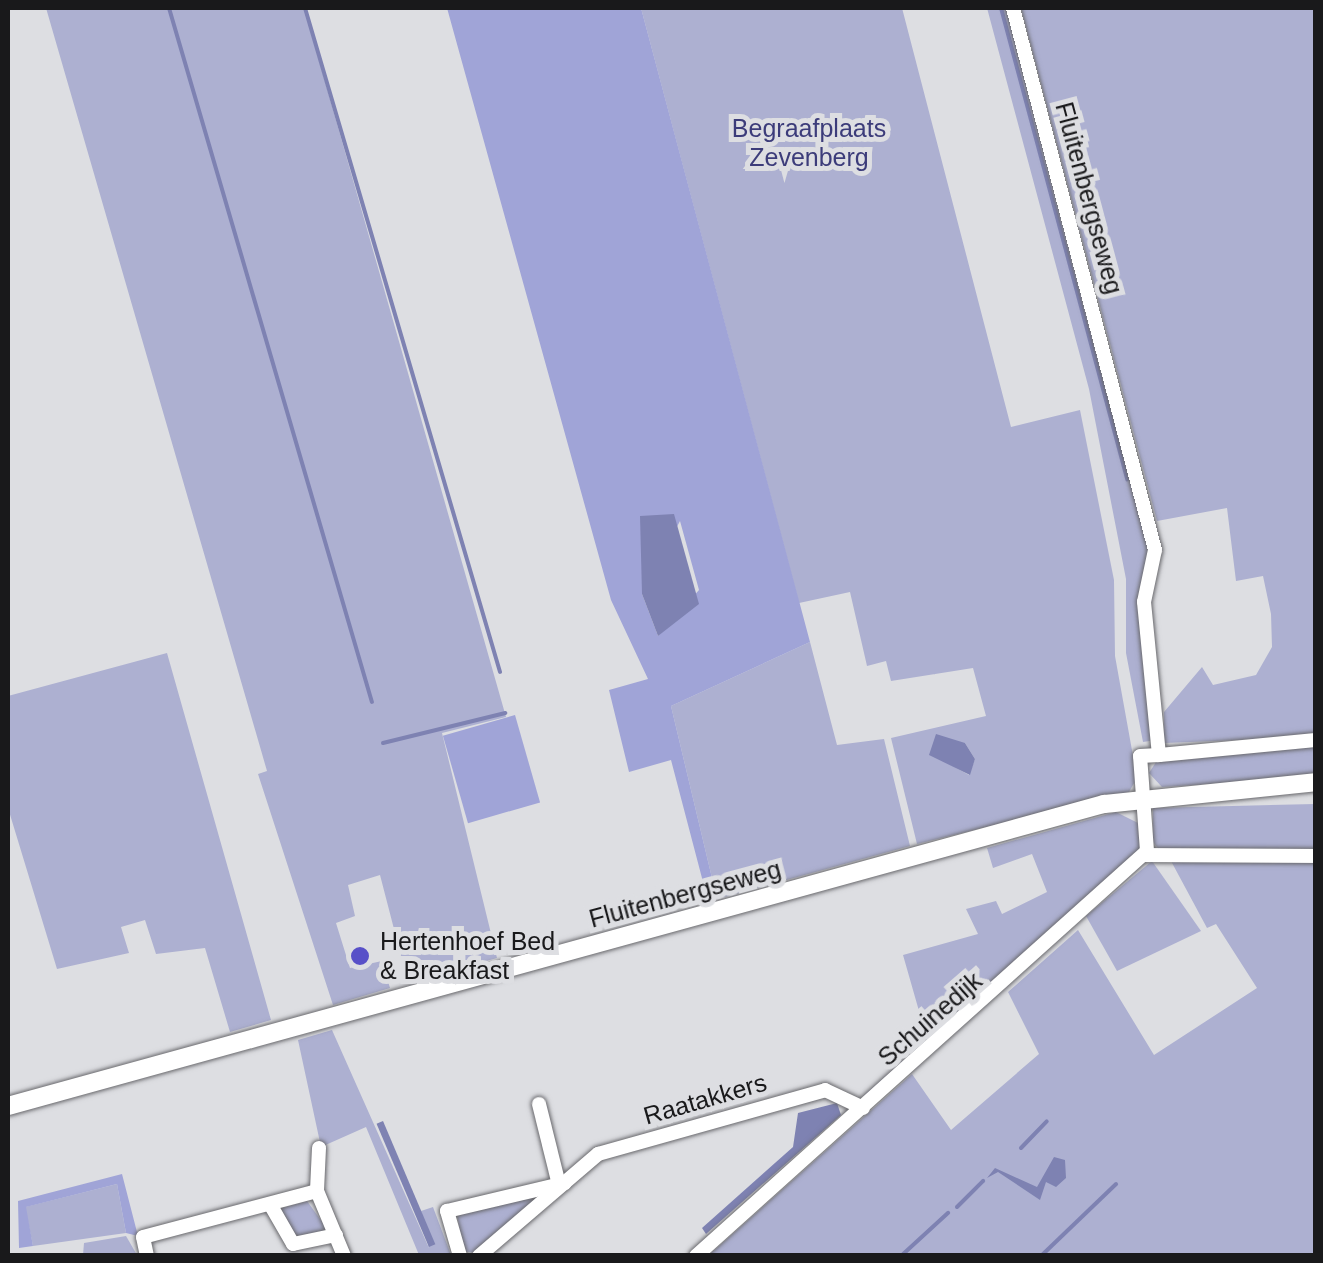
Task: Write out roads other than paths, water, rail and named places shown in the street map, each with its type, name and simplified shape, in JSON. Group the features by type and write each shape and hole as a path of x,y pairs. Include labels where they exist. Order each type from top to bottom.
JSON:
{"street":[{"name":"Fluitenbergseweg","path":"1013,8 1154,550 1144,602 1160,755"},
{"path":"1316,740 1140,756 1145,855 1316,856"},
{"name":"Fluitenbergseweg","path":"8,1105 1143,796 1316,782"},
{"name":"Schuinedijk","path":"696,1256 1145,855"},
{"name":"Raatakkers","path":"479,1256 598,1154 805,1094 840,1091 863,1108"},
{"path":"539,1104 562,1182"},
{"path":"318,1148 318,1191 344,1256"},
{"name":"Raatakkers","path":"460,1256 447,1211 562,1182"},
{"path":"146,1256 143,1237 318,1191"},
{"path":"270,1204 293,1244 336,1235"}],"waterway":[{"path":"169,8 372,702"},
{"path":"305,8 500,672"},
{"path":"1001,8 1127,479"},
{"path":"383,743 505,713"},
{"path":"1021,1148 1047,1121"},
{"path":"957,1207 983,1181"},
{"path":"1041,1256 1116,1184"},
{"path":"901,1256 948,1213"}],"place":[{"name":"Hertenhoef Bed & Breakfast","path":"360,956"}],"park label":[{"name":"Begraafplaats Zevenberg","path":"809,144"}]}
